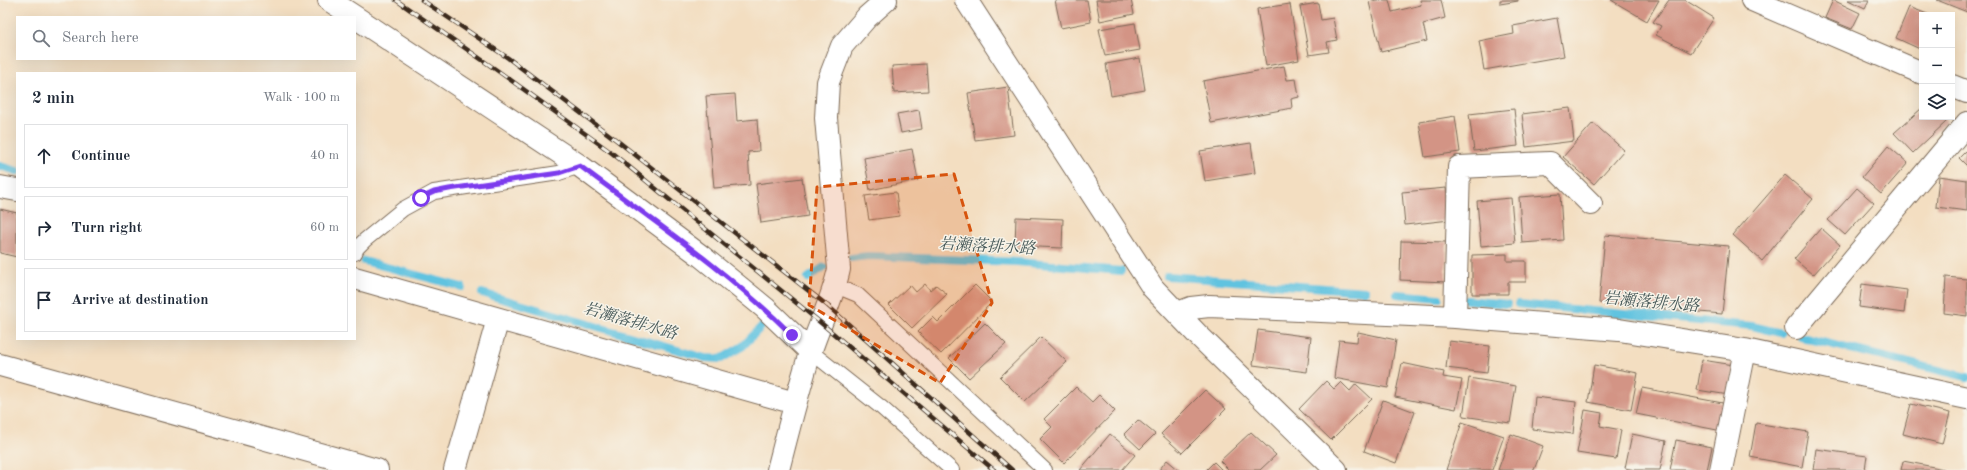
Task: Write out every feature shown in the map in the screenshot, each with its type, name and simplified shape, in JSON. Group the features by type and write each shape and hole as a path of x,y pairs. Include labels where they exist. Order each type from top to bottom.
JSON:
{"street":[{"path":"329,0 353,16"},
{"path":"778,470 810,351 836,286 839,270 839,253 826,118 828,82 842,46 867,17 886,0"},
{"path":"966,0 1153,288 1197,334 1336,470"},
{"path":"1752,0 1919,72"},
{"path":"356,18 580,166 701,256 765,308 810,351"},
{"path":"1955,87 1967,92"},
{"path":"1796,328 1967,123"},
{"path":"1455,317 1459,167 1550,163 1591,204"},
{"path":"0,187 16,190"},
{"path":"356,278 795,403"},
{"path":"1178,313 1191,308 1209,306 1455,317 1619,330 1745,350 1967,398"},
{"path":"455,470 498,319"},
{"path":"1721,470 1745,350"},
{"path":"0,365 377,470"}],"lane":[{"path":"356,250 365,240 404,209 434,192 559,173 580,166"},
{"path":"836,286 858,295 1045,470"},
{"path":"810,351 882,408 952,470"}],"highlighted area":[{"path":"954,174 992,303 940,383 809,305 817,187"}],"building":[{"path":"1055,0 1087,0 1091,22 1061,28"},
{"path":"1096,0 1131,0 1134,14 1100,21"},
{"path":"1376,0 1389,0 1392,12 1421,5 1420,0 1441,0 1445,18 1423,24 1427,41 1381,52 1369,2"},
{"path":"1500,0 1518,0 1518,1 1500,4"},
{"path":"1611,0 1659,0 1647,21"},
{"path":"1669,0 1685,0 1714,18 1691,53 1656,35 1661,26 1653,22"},
{"path":"1833,0 1860,13 1852,29 1825,18"},
{"path":"1848,0 1869,0 1865,8"},
{"path":"1937,0 1967,0 1967,12"},
{"path":"1318,3 1321,20 1333,18 1337,40 1327,42 1329,52 1309,55 1300,6"},
{"path":"1290,4 1299,60 1266,66 1257,9"},
{"path":"1909,7 1922,12 1919,12 1919,49 1896,38"},
{"path":"1557,18 1564,56 1484,70 1479,41 1514,34 1513,26"},
{"path":"1135,23 1140,50 1105,56 1099,29"},
{"path":"1140,58 1145,90 1111,96 1106,64"},
{"path":"926,64 928,91 894,93 892,66"},
{"path":"1284,66 1287,80 1296,79 1299,97 1291,99 1292,108 1211,123 1203,81"},
{"path":"1008,87 1014,135 975,140 968,93"},
{"path":"735,94 737,121 757,119 759,151 748,152 750,185 714,188 706,96"},
{"path":"1570,108 1574,141 1526,147 1522,114"},
{"path":"1514,109 1518,146 1474,151 1469,114"},
{"path":"919,110 922,129 901,133 897,114"},
{"path":"1919,111 1919,120 1947,121 1913,153 1894,133"},
{"path":"1455,116 1460,152 1425,157 1419,122"},
{"path":"1593,123 1624,150 1594,184 1563,157"},
{"path":"1251,143 1255,173 1205,181 1200,151"},
{"path":"1888,146 1908,163 1881,194 1862,177"},
{"path":"912,149 918,180 870,190 864,158"},
{"path":"1967,150 1967,166 1959,158"},
{"path":"1785,175 1813,199 1762,261 1733,235"},
{"path":"1939,176 1967,180 1967,211 1936,207"},
{"path":"802,178 808,216 761,223 756,184"},
{"path":"1446,188 1450,220 1405,225 1402,192"},
{"path":"1857,188 1874,203 1845,235 1828,220"},
{"path":"896,192 899,216 869,220 865,196"},
{"path":"1560,194 1563,240 1522,243 1519,197"},
{"path":"1511,198 1515,243 1481,246 1477,201"},
{"path":"0,209 16,213 16,257 0,253"},
{"path":"1016,217 1063,219 1062,248 1015,246"},
{"path":"1821,228 1840,245 1813,275 1794,259"},
{"path":"1605,235 1729,246 1722,314 1599,303"},
{"path":"1401,241 1447,242 1446,282 1400,280"},
{"path":"1507,254 1507,261 1526,261 1526,282 1508,282 1508,294 1472,294 1472,255"},
{"path":"1946,277 1967,279 1967,316 1944,313"},
{"path":"925,284 930,290 936,285 947,294 912,328 889,305 910,285 916,292"},
{"path":"1862,284 1907,290 1904,313 1859,307"},
{"path":"975,285 992,302 941,354 918,332 933,317 938,322"},
{"path":"985,323 1006,344 969,378 949,358"},
{"path":"1258,330 1311,337 1307,372 1253,365"},
{"path":"1358,332 1396,340 1388,388 1334,378 1339,340 1357,342"},
{"path":"1041,337 1067,362 1025,402 1000,377"},
{"path":"1449,341 1490,346 1487,373 1446,368"},
{"path":"1702,360 1734,365 1729,395 1697,390"},
{"path":"1402,363 1444,372 1443,377 1462,380 1456,409 1395,397"},
{"path":"1594,365 1638,373 1631,410 1588,402"},
{"path":"1469,378 1516,386 1510,423 1463,416"},
{"path":"1326,381 1334,389 1341,382 1350,391 1356,384 1372,399 1331,440 1299,409"},
{"path":"1076,387 1092,402 1099,395 1115,411 1064,463 1040,439 1052,427 1044,419"},
{"path":"1642,388 1728,404 1722,431 1636,414"},
{"path":"1205,390 1226,409 1182,453 1161,434"},
{"path":"1535,397 1576,402 1573,434 1532,429"},
{"path":"1383,400 1415,412 1396,463 1364,451"},
{"path":"1911,404 1950,413 1942,444 1903,434"},
{"path":"1585,410 1602,413 1600,426 1621,430 1616,459 1577,453"},
{"path":"1138,420 1155,434 1140,449 1124,434"},
{"path":"1462,422 1504,436 1492,470 1446,470"},
{"path":"1756,423 1808,432 1802,467 1750,457"},
{"path":"1251,432 1276,455 1260,470 1229,470 1220,461"},
{"path":"1110,434 1135,455 1122,470 1080,470"},
{"path":"1511,434 1543,446 1534,470 1498,470"},
{"path":"1632,434 1666,441 1660,470 1635,470 1625,468"},
{"path":"1676,440 1712,447 1707,470 1670,470"},
{"path":"1816,449 1867,456 1865,470 1813,470"},
{"path":"1167,460 1179,470 1159,470"},
{"path":"1903,461 1944,469 1944,470 1901,470"},
{"path":"1214,462 1222,470 1206,470"}],"waterway":[{"name":"岩瀬落排水路","path":"0,166 16,171"},
{"name":"岩瀬落排水路","path":"851,258 868,256 1017,262 1121,271"},
{"name":"岩瀬落排水路","path":"364,261 462,287"},
{"name":"岩瀬落排水路","path":"808,278 824,267"},
{"name":"岩瀬落排水路","path":"1167,276 1365,291"},
{"name":"岩瀬落排水路","path":"482,293 705,358 721,359 743,346 761,327"},
{"name":"岩瀬落排水路","path":"1397,294 1439,298"},
{"name":"岩瀬落排水路","path":"1467,300 1507,304"},
{"name":"岩瀬落排水路","path":"1518,304 1752,326 1781,333"},
{"name":"岩瀬落排水路","path":"1801,337 1967,377"}],"railway":[{"path":"396,0 612,153 821,323 994,470"},
{"path":"422,0 508,58 615,139 828,306 1012,470"}],"route":[{"path":"421,198 434,192 559,173 580,166 701,256 765,308 792,335"}]}
